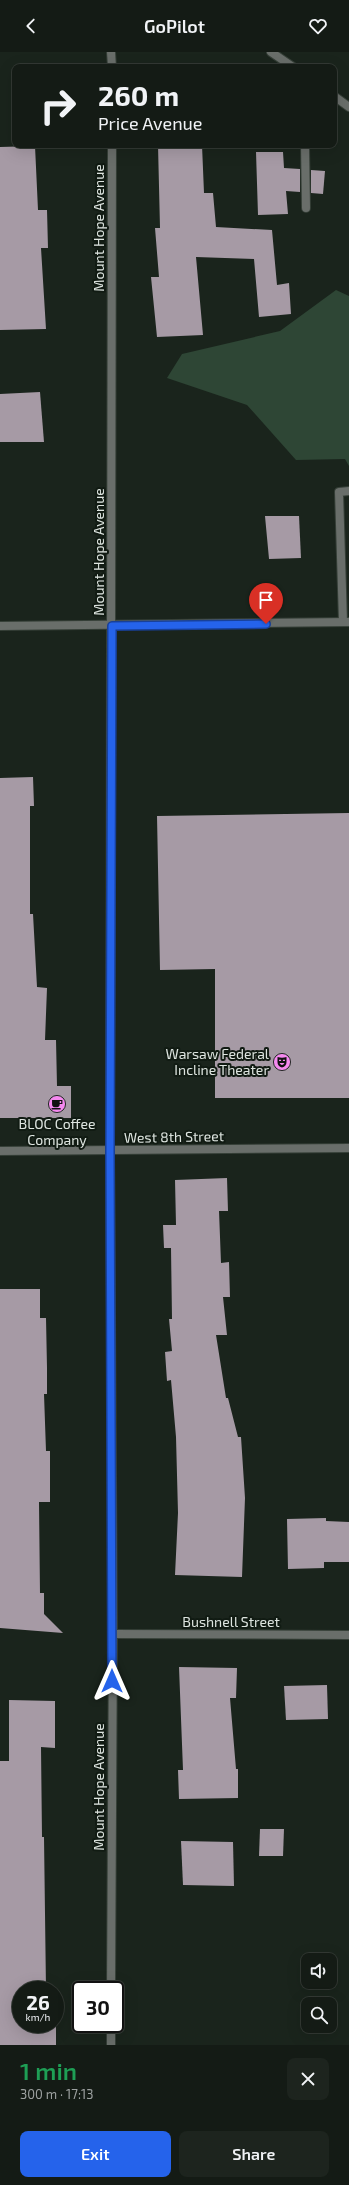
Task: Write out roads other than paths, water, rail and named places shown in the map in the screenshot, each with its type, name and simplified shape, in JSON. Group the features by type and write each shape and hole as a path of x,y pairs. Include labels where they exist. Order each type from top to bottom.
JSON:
{"street":[{"path":"112,52 112,64"},
{"path":"271,52 289,64"},
{"path":"337,98 349,107"},
{"name":"Mount Hope Avenue","path":"111,1981 113,1634 110,1151 112,148"},
{"path":"305,148 306,208"},
{"path":"0,626 112,626 346,622 339,492 349,491"},
{"name":"West 8th Street","path":"0,1151 349,1148"},
{"name":"Bushnell Street","path":"113,1634 349,1635"},
{"path":"111,2033 111,2045"}],"place":[{"name":"Warsaw Federal Incline Theater","path":"282,1062"},
{"name":"BLOC Coffee Company","path":"57,1104"}]}
